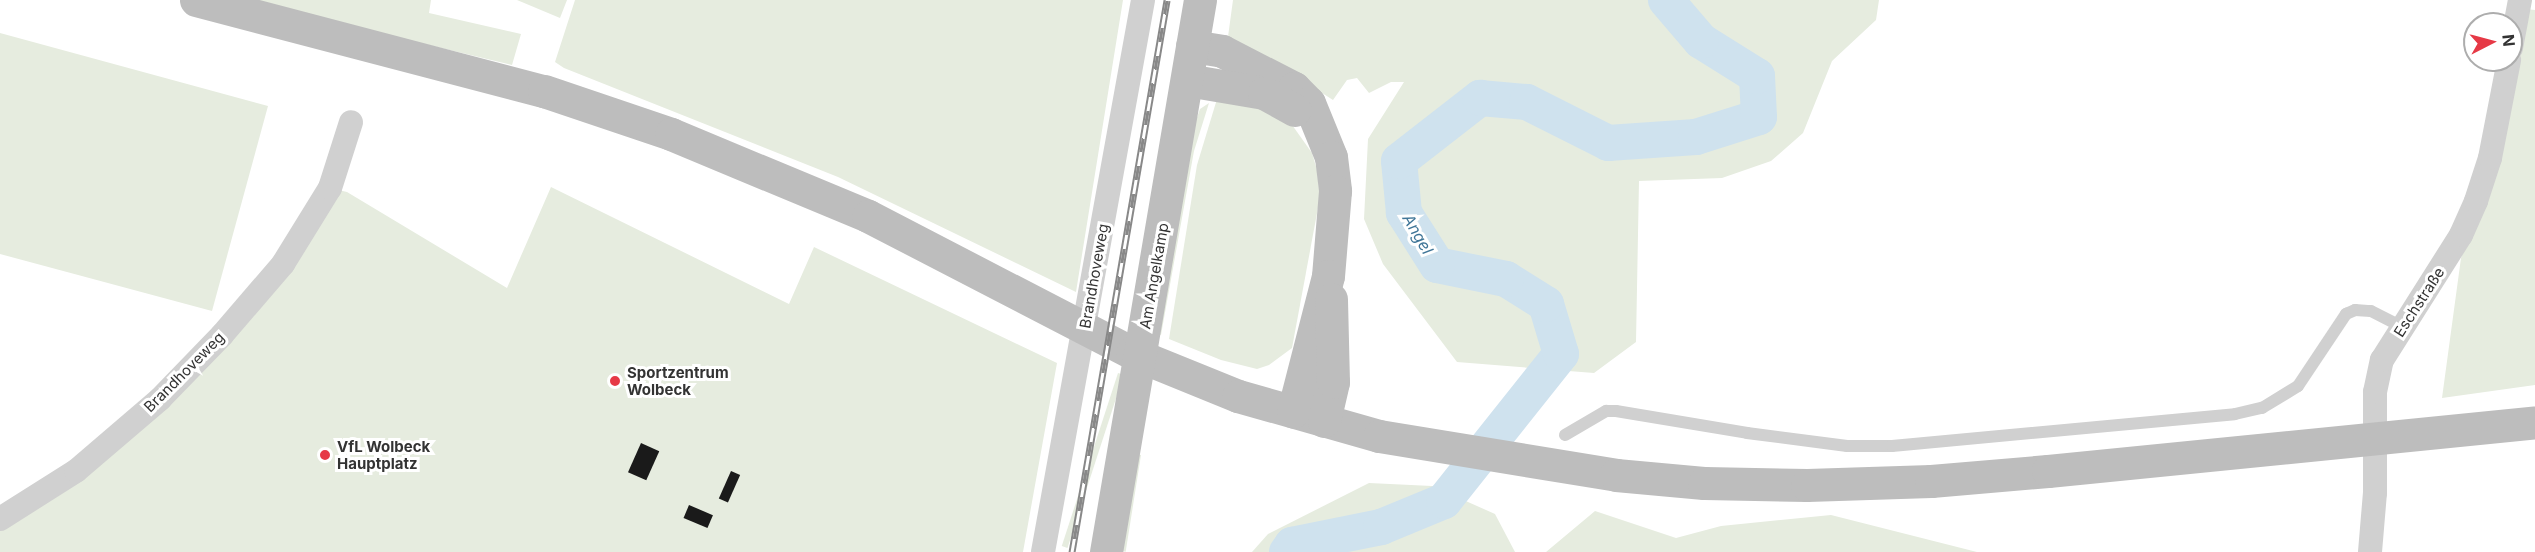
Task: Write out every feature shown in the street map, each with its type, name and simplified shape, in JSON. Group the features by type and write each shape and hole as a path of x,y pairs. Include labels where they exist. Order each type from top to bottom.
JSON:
{"main road":[{"path":"196,0 544,91 671,134 868,216 1063,319 1183,374 1293,412 1379,436 1588,471 1704,483 1931,481 2535,422"},
{"name":"Am Angelkamp","path":"1106,552 1200,0"},
{"path":"1192,46 1222,51 1277,76 1310,103 1315,120 1328,146 1335,180 1328,276 1333,382 1324,421"},
{"path":"1187,80 1264,93 1315,120"},
{"path":"1293,412 1328,276"}],"street":[{"name":"Brandhoveweg","path":"1043,552 1143,0"},
{"name":"Eschstraße","path":"2370,552 2376,439 2375,392 2382,360 2461,235 2476,201 2490,158 2507,72"},
{"name":"Brandhoveweg","path":"0,519 76,471 159,399 222,335 283,264 330,189 351,122"}],"lane":[{"path":"1565,435 1606,411 1758,435 1847,446 1892,447 2235,414 2262,408 2298,386 2346,314 2355,310 2371,311 2402,327"}],"shaded area":[{"path":"242,0 431,0 429,13 521,34 512,65"},
{"path":"517,0 567,0 560,18"},
{"path":"575,0 1123,0 1076,292 838,177 564,68 555,62"},
{"path":"1233,0 1879,0 1876,20 1832,61 1803,133 1771,161 1722,178 1639,181 1636,342 1594,373 1457,362 1383,264 1364,219 1368,139 1404,82 1391,82 1369,93 1357,78 1347,80 1333,100 1272,61 1227,44"},
{"path":"2525,9 2535,10 2535,385 2442,398 2461,258 2498,158 2514,72 2523,72"},
{"path":"0,33 268,106 212,311 0,254"},
{"path":"1217,99 1240,99 1290,122 1312,153 1317,170 1320,197 1292,348 1269,365 1257,369 1221,360 1169,339 1197,165"},
{"path":"1209,103 1194,151 1161,335 1155,333 1195,123 1200,109"},
{"name":"Sportzentrum Wolbeck","path":"551,187 789,304 814,247 1057,363 1023,552 0,552 0,519 160,399 330,188 347,192 507,288"},
{"path":"1118,373 1124,375 1067,548 1062,546"},
{"path":"1133,454 1141,455 1126,552 1118,551"},
{"path":"1369,483 1432,486 1495,514 1515,552 1252,552 1268,534"},
{"path":"1595,511 1676,538 1721,526 1831,515 1977,552 1546,552"}],"building":[{"path":"641,443 659,451 646,480 628,472"},
{"path":"731,471 740,475 728,502 719,498"},
{"path":"689,505 713,515 707,528 684,518"}],"waterway":[{"name":"Angel","path":"1287,552 1292,545 1381,527 1444,501 1561,354 1546,304 1506,279 1437,265 1404,213 1399,161 1480,98 1527,102 1608,143 1696,137 1759,117 1757,76 1701,41 1666,0"}],"railway":[{"path":"1072,552 1167,0"}],"place":[{"name":"Sportzentrum Wolbeck","path":"615,381"},
{"name":"VfL Wolbeck Hauptplatz","path":"325,455"}]}
